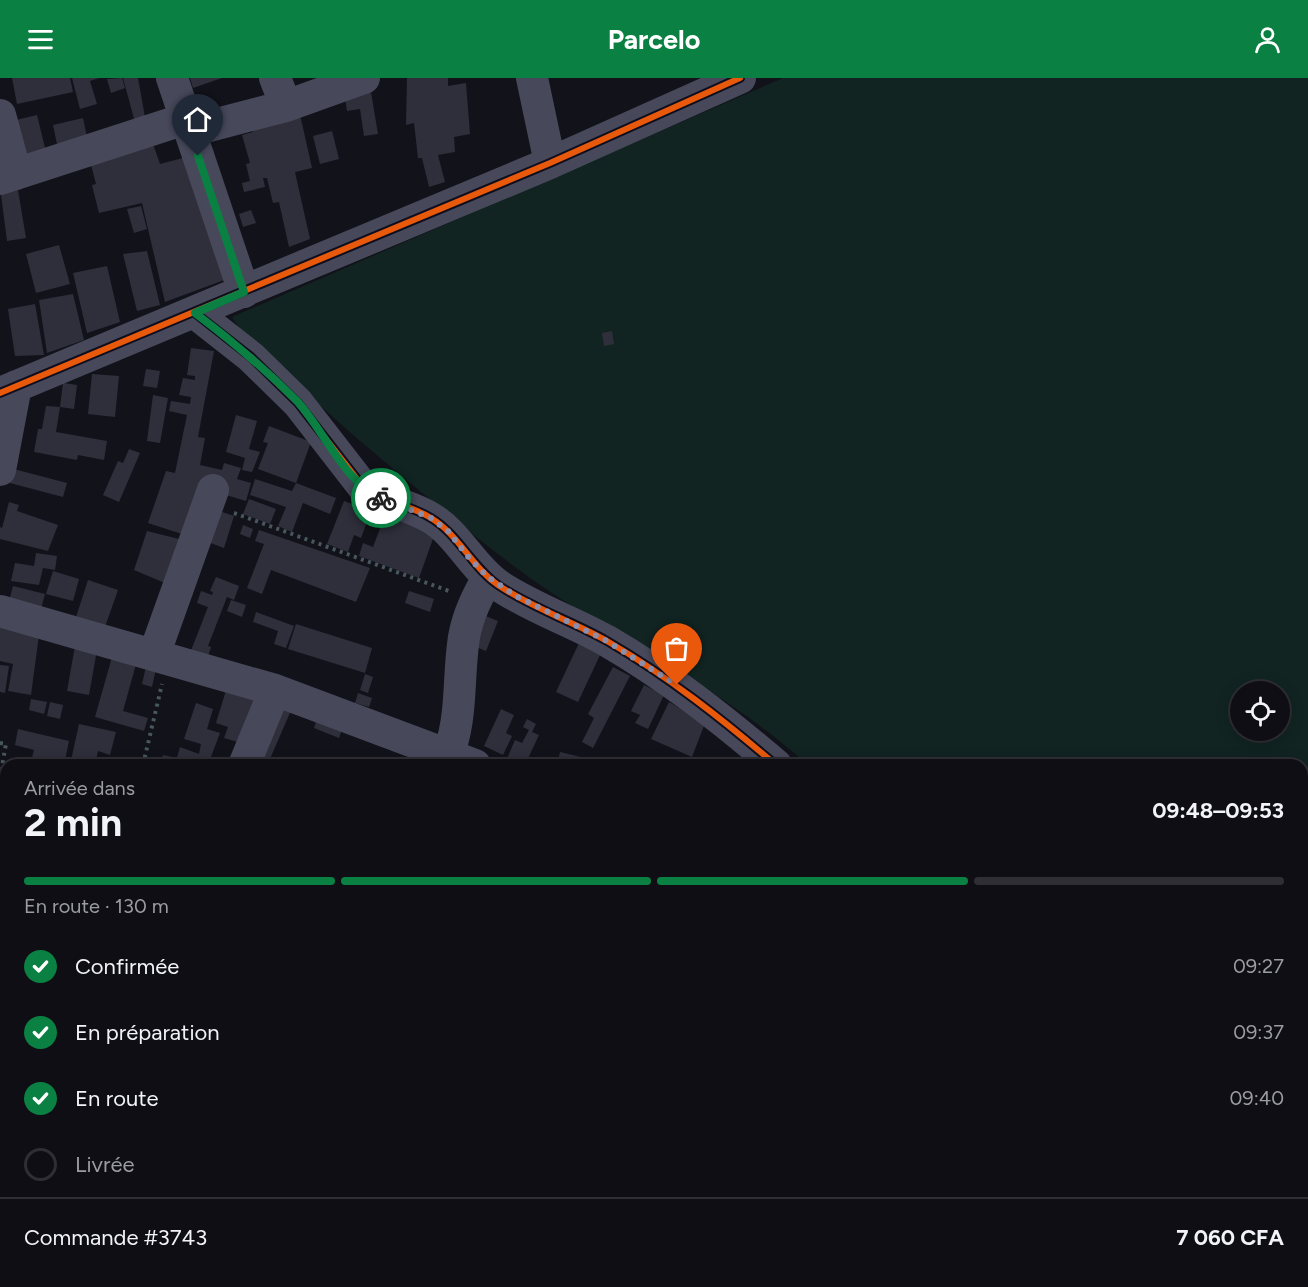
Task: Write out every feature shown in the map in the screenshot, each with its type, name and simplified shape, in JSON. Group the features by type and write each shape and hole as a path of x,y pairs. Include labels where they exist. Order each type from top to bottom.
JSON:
{"street":[{"path":"172,78 244,292"},
{"path":"0,116 8,176 188,125 281,92 364,78"},
{"path":"532,78 550,163"},
{"path":"0,470 8,390 550,163 740,78"},
{"path":"195,313 251,357 298,403 364,488 375,495 431,518 449,532 469,558 481,589 464,639 456,759"},
{"path":"161,657 210,497"},
{"path":"481,589 531,605 605,640 660,673 712,710 766,759"},
{"path":"0,610 275,690 448,759"},
{"path":"246,759 275,690"}],"path":[{"path":"210,497 481,589"},
{"path":"144,759 161,657"},
{"path":"0,743 6,744 3,759"}],"green space":[{"path":"783,78 1308,78 1308,759 801,759 712,692 574,607 512,565 333,417 239,328 232,317"}],"building":[{"path":"12,78 70,78 73,92 17,104"},
{"path":"72,78 99,78 90,81 97,104 80,109"},
{"path":"122,78 125,88 111,93 107,79"},
{"path":"123,78 138,78 146,123 136,126"},
{"path":"190,78 222,78 193,88"},
{"path":"407,78 448,78 448,86 466,83 470,134 454,137 455,152 438,155 445,182 429,187 422,158 418,158 414,123 406,125"},
{"path":"371,92 378,134 364,136 360,109 347,111 345,98"},
{"path":"299,110 312,168 295,172 310,239 289,247 279,202 273,203 267,178 263,178 265,187 244,192 242,183 250,181 246,164 250,163 242,135 253,132 250,121"},
{"path":"37,115 46,152 20,158 12,121"},
{"path":"83,118 88,142 58,149 53,125"},
{"path":"332,131 339,159 320,164 313,136"},
{"path":"153,144 160,164 183,158 227,279 165,302 142,203 99,213 92,185 96,184 90,161"},
{"path":"17,184 26,238 7,241 0,187"},
{"path":"141,206 147,229 134,233 127,209"},
{"path":"251,210 256,223 243,227 239,214"},
{"path":"59,245 70,284 36,293 26,254"},
{"path":"147,251 160,305 137,311 123,254"},
{"path":"107,266 120,322 87,333 73,273"},
{"path":"73,294 84,340 47,353 39,300"},
{"path":"35,304 44,355 15,356 8,309"},
{"path":"612,331 614,344 604,346 602,333"},
{"path":"191,348 214,351 198,437 205,438 200,465 222,470 224,463 241,468 237,479 251,483 246,501 216,492 188,536 148,523 166,471 175,473 187,415 169,411 171,401 190,404 191,397 179,395 183,378 195,380 195,376 187,375"},
{"path":"146,369 160,371 157,388 143,386"},
{"path":"92,374 119,376 115,417 88,414"},
{"path":"63,383 77,385 74,409 60,407"},
{"path":"153,395 168,398 160,443 147,441"},
{"path":"46,406 60,407 56,432 107,441 104,460 78,455 77,460 34,452 38,429 42,429"},
{"path":"236,415 257,421 249,449 260,452 252,472 242,470 245,458 226,452"},
{"path":"269,426 311,442 296,483 258,469 268,443 263,442"},
{"path":"129,449 140,453 119,502 103,495 118,461 123,463"},
{"path":"10,468 67,483 63,497 6,482"},
{"path":"255,479 292,491 296,483 336,498 330,514 303,503 292,532 278,526 286,507 250,495"},
{"path":"249,499 276,509 270,524 243,514"},
{"path":"344,501 371,511 361,538 354,535 348,552 327,544"},
{"path":"9,502 19,505 17,511 58,525 48,551 0,539 0,527 2,528"},
{"path":"210,508 234,516 224,548 200,539"},
{"path":"385,515 435,533 419,578 359,556 363,543 373,547"},
{"path":"243,525 253,529 250,538 240,534"},
{"path":"259,530 370,568 356,602 271,570 262,594 247,588 264,544 255,541"},
{"path":"147,531 187,541 172,586 134,570"},
{"path":"36,553 57,556 55,570 43,568 39,585 11,581 15,563 34,566"},
{"path":"53,571 79,579 73,601 46,594"},
{"path":"216,577 239,586 234,600 227,597 208,646 211,647 207,659 190,653 208,607 197,603 201,591 212,595 213,592 210,591"},
{"path":"88,580 118,590 105,627 76,617"},
{"path":"13,586 45,594 41,609 9,601"},
{"path":"409,591 434,599 430,612 405,603"},
{"path":"231,600 246,605 242,617 227,611"},
{"path":"256,612 294,626 286,648 274,644 278,631 253,622"},
{"path":"483,615 498,621 486,651 471,645"},
{"path":"296,624 372,648 365,673 288,649"},
{"path":"0,625 39,635 31,695 8,691 13,664 0,661"},
{"path":"579,643 601,653 578,702 556,692"},
{"path":"75,646 97,650 89,695 67,691"},
{"path":"114,650 138,657 123,711 148,718 144,731 95,717"},
{"path":"147,662 157,664 152,687 142,684"},
{"path":"0,665 9,666 5,693 0,692"},
{"path":"613,667 630,676 593,748 582,742 594,718 588,714"},
{"path":"365,674 373,677 368,693 360,690"},
{"path":"644,685 664,695 648,729 635,723 640,715 631,711"},
{"path":"227,687 256,695 241,743 224,738 228,727 216,723"},
{"path":"358,693 372,698 369,707 355,703"},
{"path":"31,699 47,702 44,714 29,710"},
{"path":"279,700 293,706 270,759 255,755"},
{"path":"50,702 63,705 60,719 47,716"},
{"path":"669,702 705,723 692,757 651,739"},
{"path":"196,703 213,709 207,729 220,733 211,757 215,759 162,759 163,755 177,758 180,747 199,754 201,744 184,739"},
{"path":"501,709 514,715 506,733 512,736 503,755 484,746"},
{"path":"318,715 344,724 339,738 314,728"},
{"path":"527,719 536,724 532,732 539,735 528,759 507,759 515,740 522,743 529,730 523,727"},
{"path":"79,724 116,732 110,755 98,751 96,759 71,759"},
{"path":"18,729 69,741 65,759 32,759 34,750 15,745"},
{"path":"560,752 585,758 585,759 558,759"}],"cycle path":[{"path":"0,393 550,163 740,78"},
{"path":"195,313 251,357 298,403 364,488 431,518 441,525 480,569 498,585 524,601 607,641 652,669 715,715 769,759"}],"way so far":[{"path":"381,498 431,518 449,532 469,558 498,585 531,605 605,640 677,685"}],"route":[{"path":"198,156 244,292 195,313 251,357 298,403 364,488 381,498"}]}
